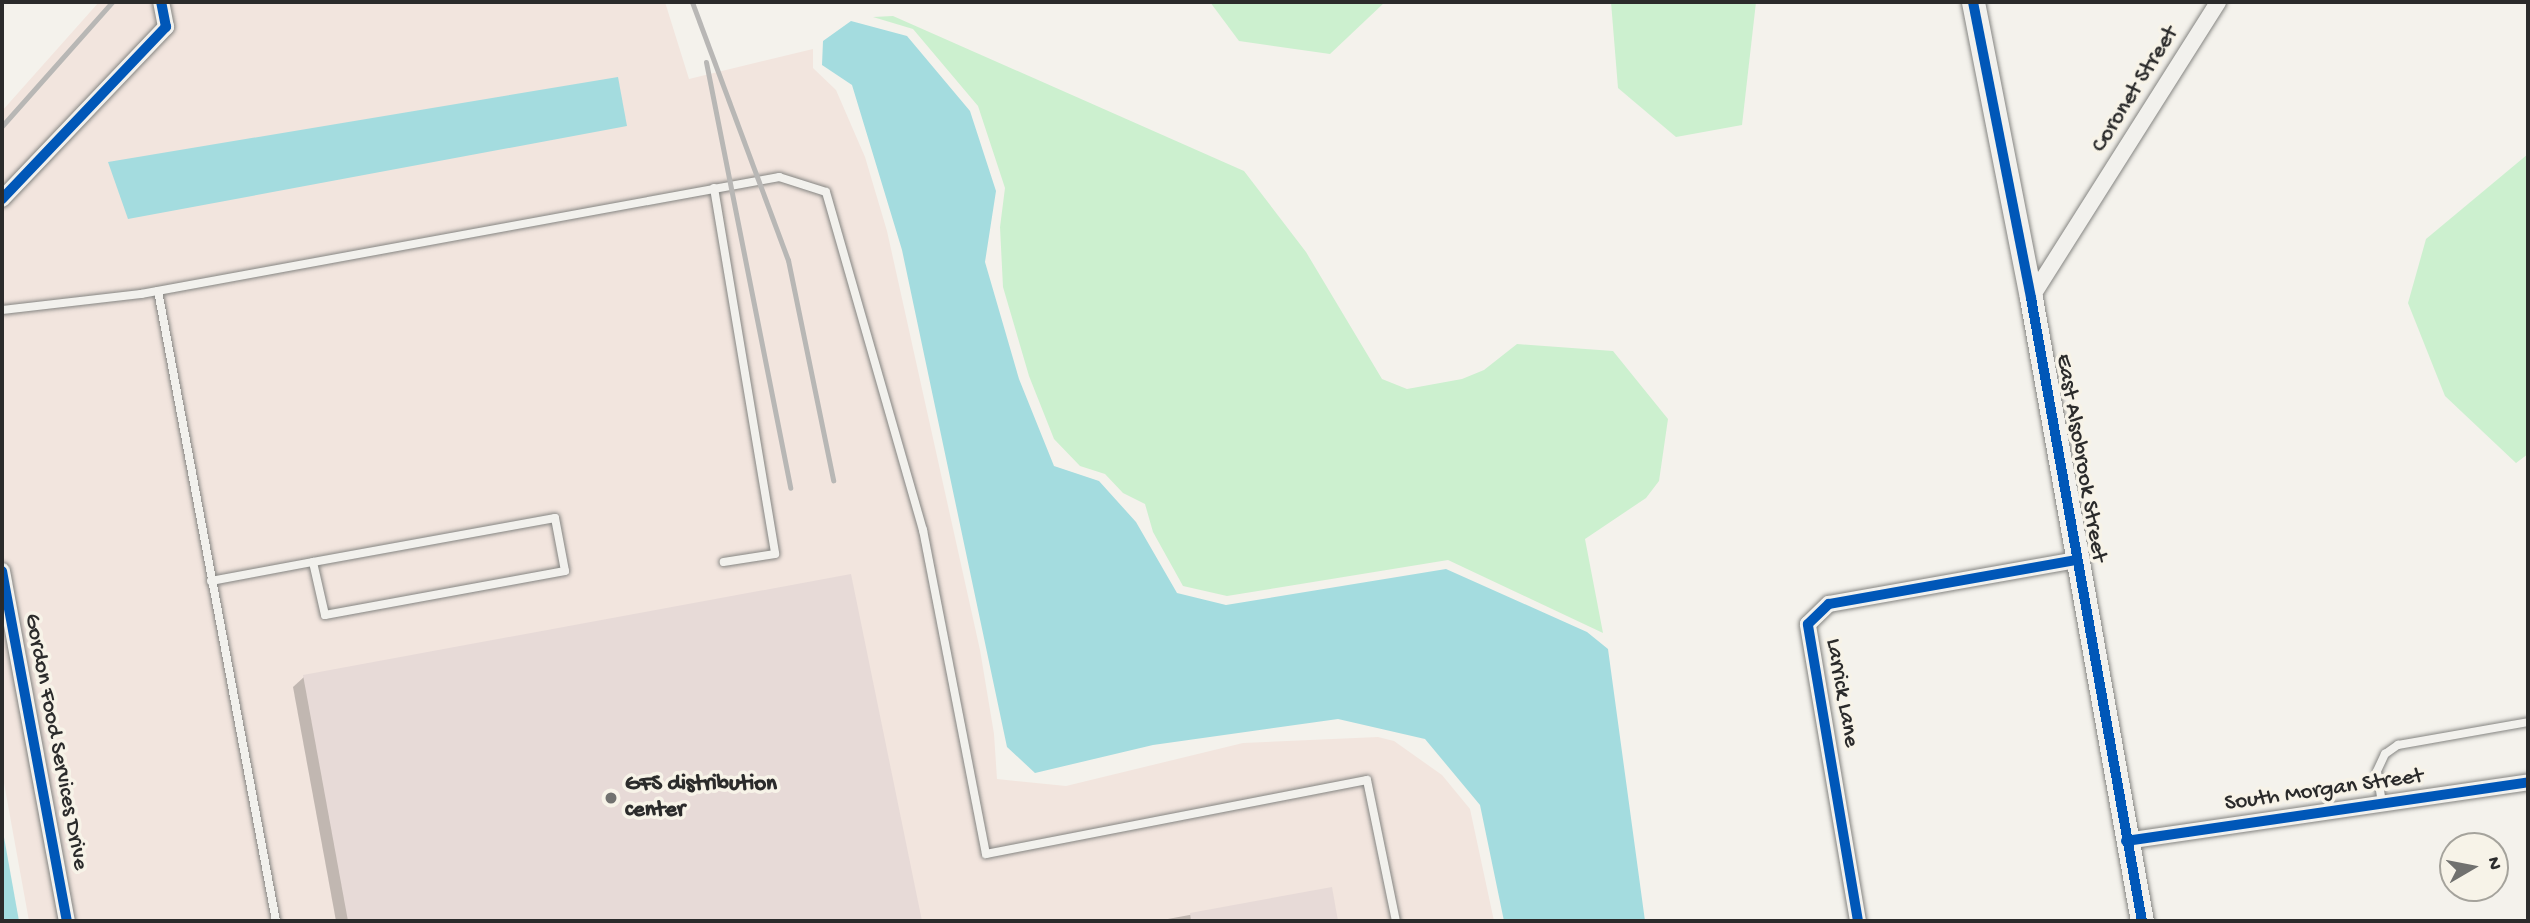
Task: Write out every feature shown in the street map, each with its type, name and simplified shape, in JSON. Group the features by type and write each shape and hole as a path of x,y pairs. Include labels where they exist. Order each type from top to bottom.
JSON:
{"street":[{"path":"2,199 166,27 161,2"},
{"name":"East Alsobrook Street","path":"1973,2 2031,298 2142,921"},
{"name":"Coronet Street","path":"2031,298 2218,2"},
{"name":"Larrick Lane","path":"1858,921 1808,624 1829,604 2076,560"},
{"name":"Gordon Food Services Drive","path":"2,571 67,921"},
{"name":"South Morgan Street","path":"2126,841 2528,782"}],"lane":[{"path":"2,310 158,291 779,177 826,192 923,530 986,854 1367,780 1396,921"},
{"path":"714,188 775,554 724,562"},
{"path":"158,291 276,921"},
{"path":"211,581 313,562 555,518 565,571 325,615 313,562"},
{"path":"2382,803 2377,771 2385,754 2398,745 2528,722"}],"shaded area":[{"path":"99,2 665,2 689,79 813,49 813,68 836,90 865,157 887,231 980,650 994,734 997,779 1066,786 1243,743 1378,737 1394,741 1442,775 1470,809 1494,921 29,921 2,772 2,111"}],"green space":[{"path":"1210,2 1385,2 1330,54 1239,41"},
{"path":"1611,2 1756,2 1742,125 1676,137 1618,88"},
{"path":"893,16 1244,171 1306,252 1382,379 1407,389 1462,379 1484,370 1517,344 1613,351 1668,419 1659,481 1646,498 1585,539 1603,633 1448,560 1227,596 1183,586 1153,532 1145,504 1123,493 1105,474 1080,466 1054,439 1029,376 1003,287 1000,227 1005,188 978,106 913,29 873,17"},
{"path":"2528,154 2528,454 2516,463 2445,396 2408,303 2426,239"}],"water":[{"path":"851,21 907,36 970,111 996,191 985,262 1019,379 1054,466 1099,481 1136,522 1177,593 1226,605 1446,569 1587,632 1608,649 1645,921 1504,921 1480,805 1425,739 1338,719 1153,745 1035,773 1007,747 902,250 852,85 822,65 823,41"},
{"path":"618,77 627,126 128,219 108,162"},
{"path":"2,826 19,921 2,921"}],"building":[{"name":"GFS distribution center","path":"851,574 922,921 348,921 303,675"},
{"path":"1332,887 1338,921 1191,921 1190,913"}],"railway":[{"path":"2,126 112,2"},
{"path":"692,2 788,260 833,480"},
{"path":"706,62 790,488"}],"cycle path":[{"path":"2,199 166,27 161,2"},
{"path":"1973,2 2031,298 2142,921"},
{"path":"1858,921 1808,624 1829,604 2076,560"},
{"path":"2,571 67,921"},
{"path":"2126,841 2528,782"}],"place":[{"name":"GFS distribution center","path":"611,798"}]}
